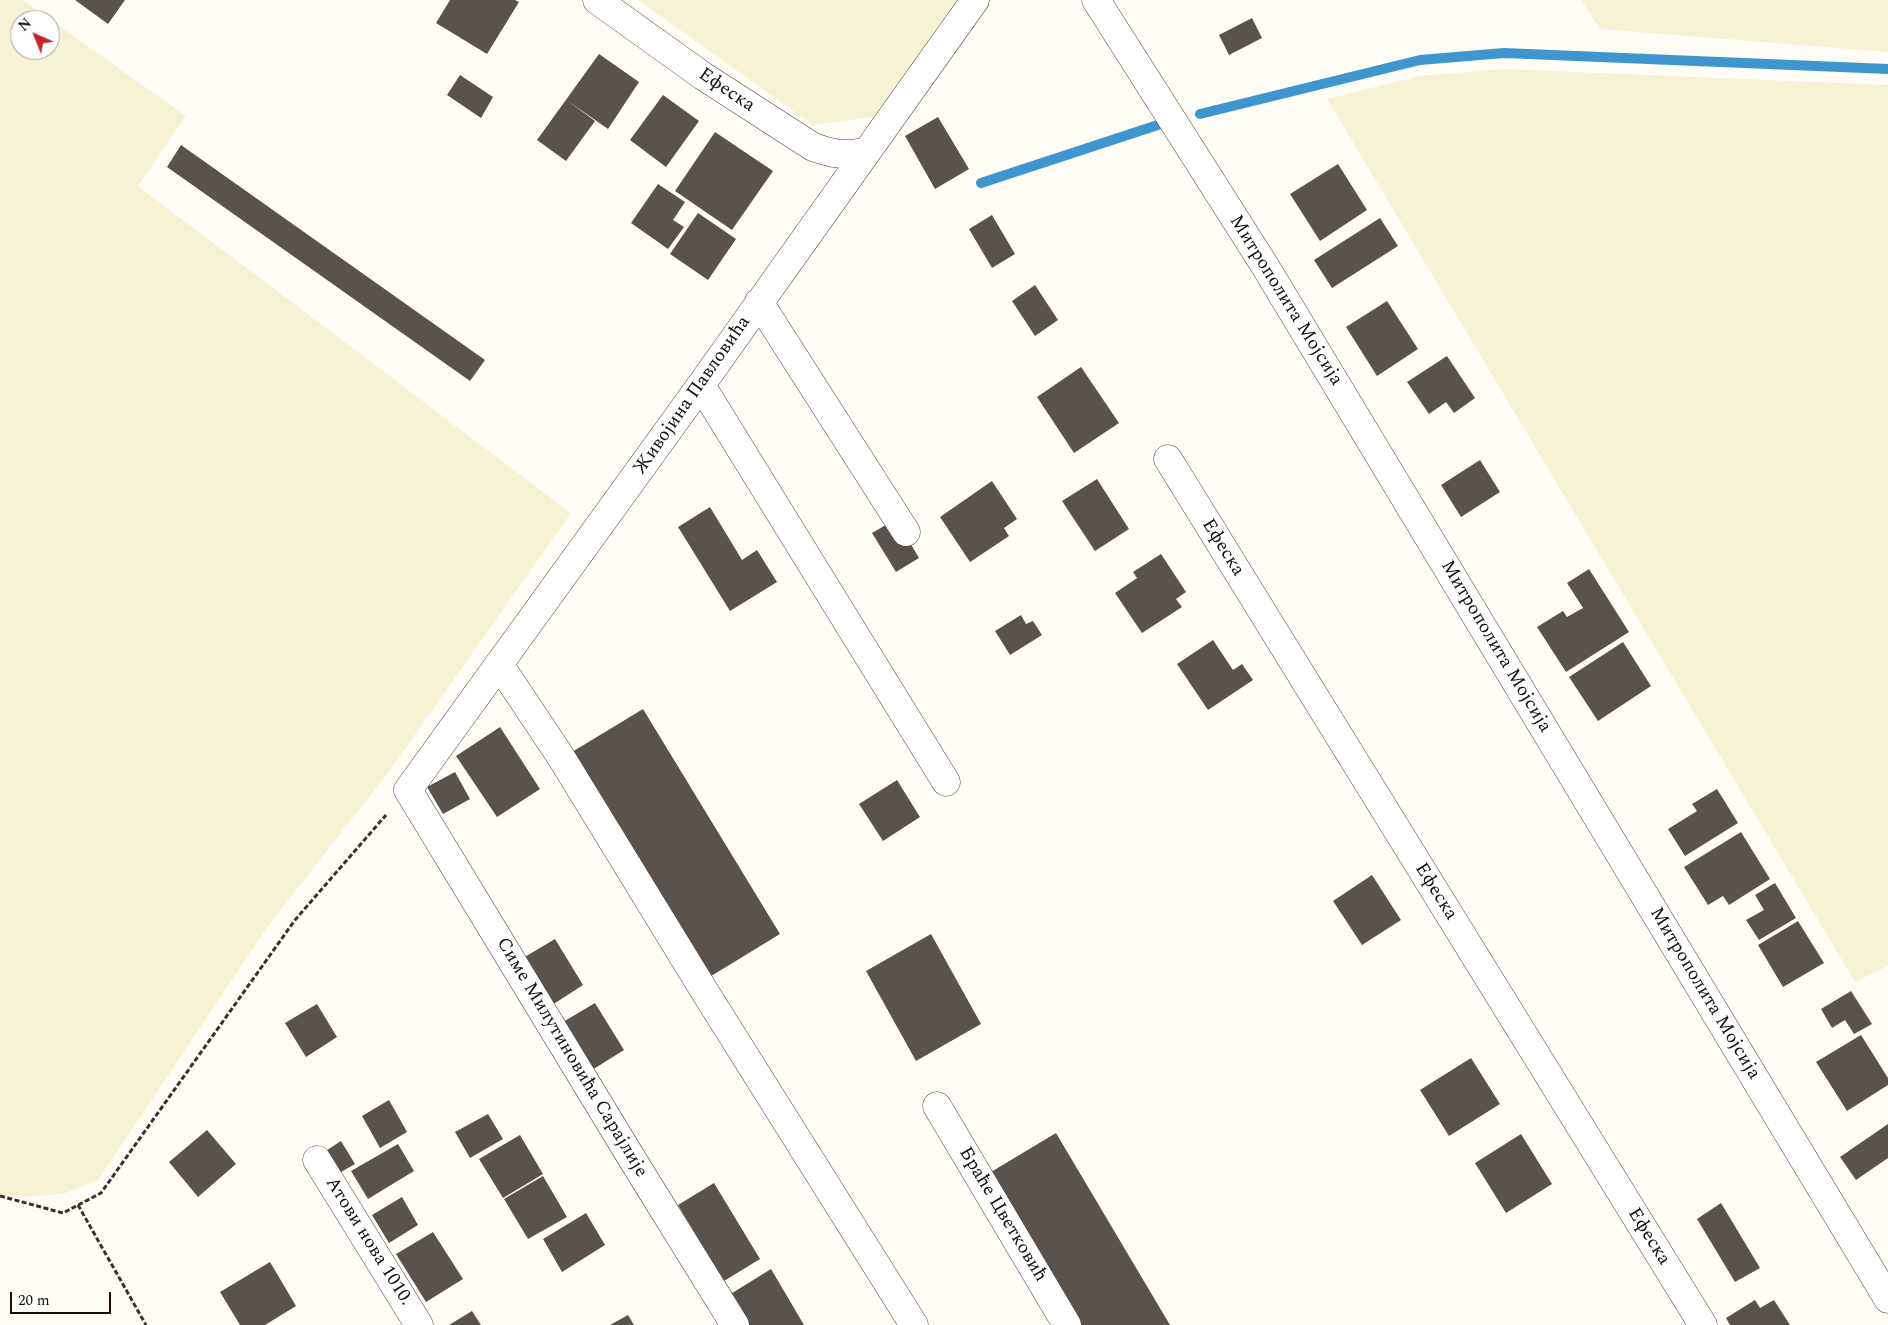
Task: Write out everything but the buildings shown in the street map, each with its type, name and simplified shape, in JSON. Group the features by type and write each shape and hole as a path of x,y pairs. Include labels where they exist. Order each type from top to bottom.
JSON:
{"street":[{"name":"Ефеска","path":"597,0 704,76 813,147 829,153 847,155 865,152"},
{"name":"Живојина Павловића","path":"408,790 701,385 975,0"},
{"name":"Митрополита Мојсија","path":"1096,0 1265,266 1888,1299"},
{"path":"759,302 906,532"},
{"path":"701,385 946,782"},
{"name":"Ефеска","path":"1168,459 1703,1325"},
{"path":"499,664 561,757 914,1325"},
{"name":"Симе Милутиновића Сарајлије","path":"408,790 735,1325"},
{"name":"Браће Цветковић","path":"937,1106 1067,1325"},
{"name":"Атови нова 1010.","path":"317,1160 419,1325"}],"path":[{"path":"0,1196 63,1213 101,1192 295,920 408,790"},
{"path":"78,1205 146,1325"}],"shaded area":[{"path":"0,0 23,0 37,10 10,10 10,60 60,60 60,26 186,116 138,186 571,513 388,773 268,926 98,1180 63,1194 7,1198 0,1196"},
{"path":"638,0 957,0 874,117 813,125"},
{"path":"1581,0 1888,0 1888,52 1600,29"},
{"path":"1504,69 1888,85 1888,966 1855,982 1327,99 1419,76"}],"waterway":[{"path":"1200,114 1420,60 1504,53 1888,69"},
{"path":"981,183 1167,122"}]}
